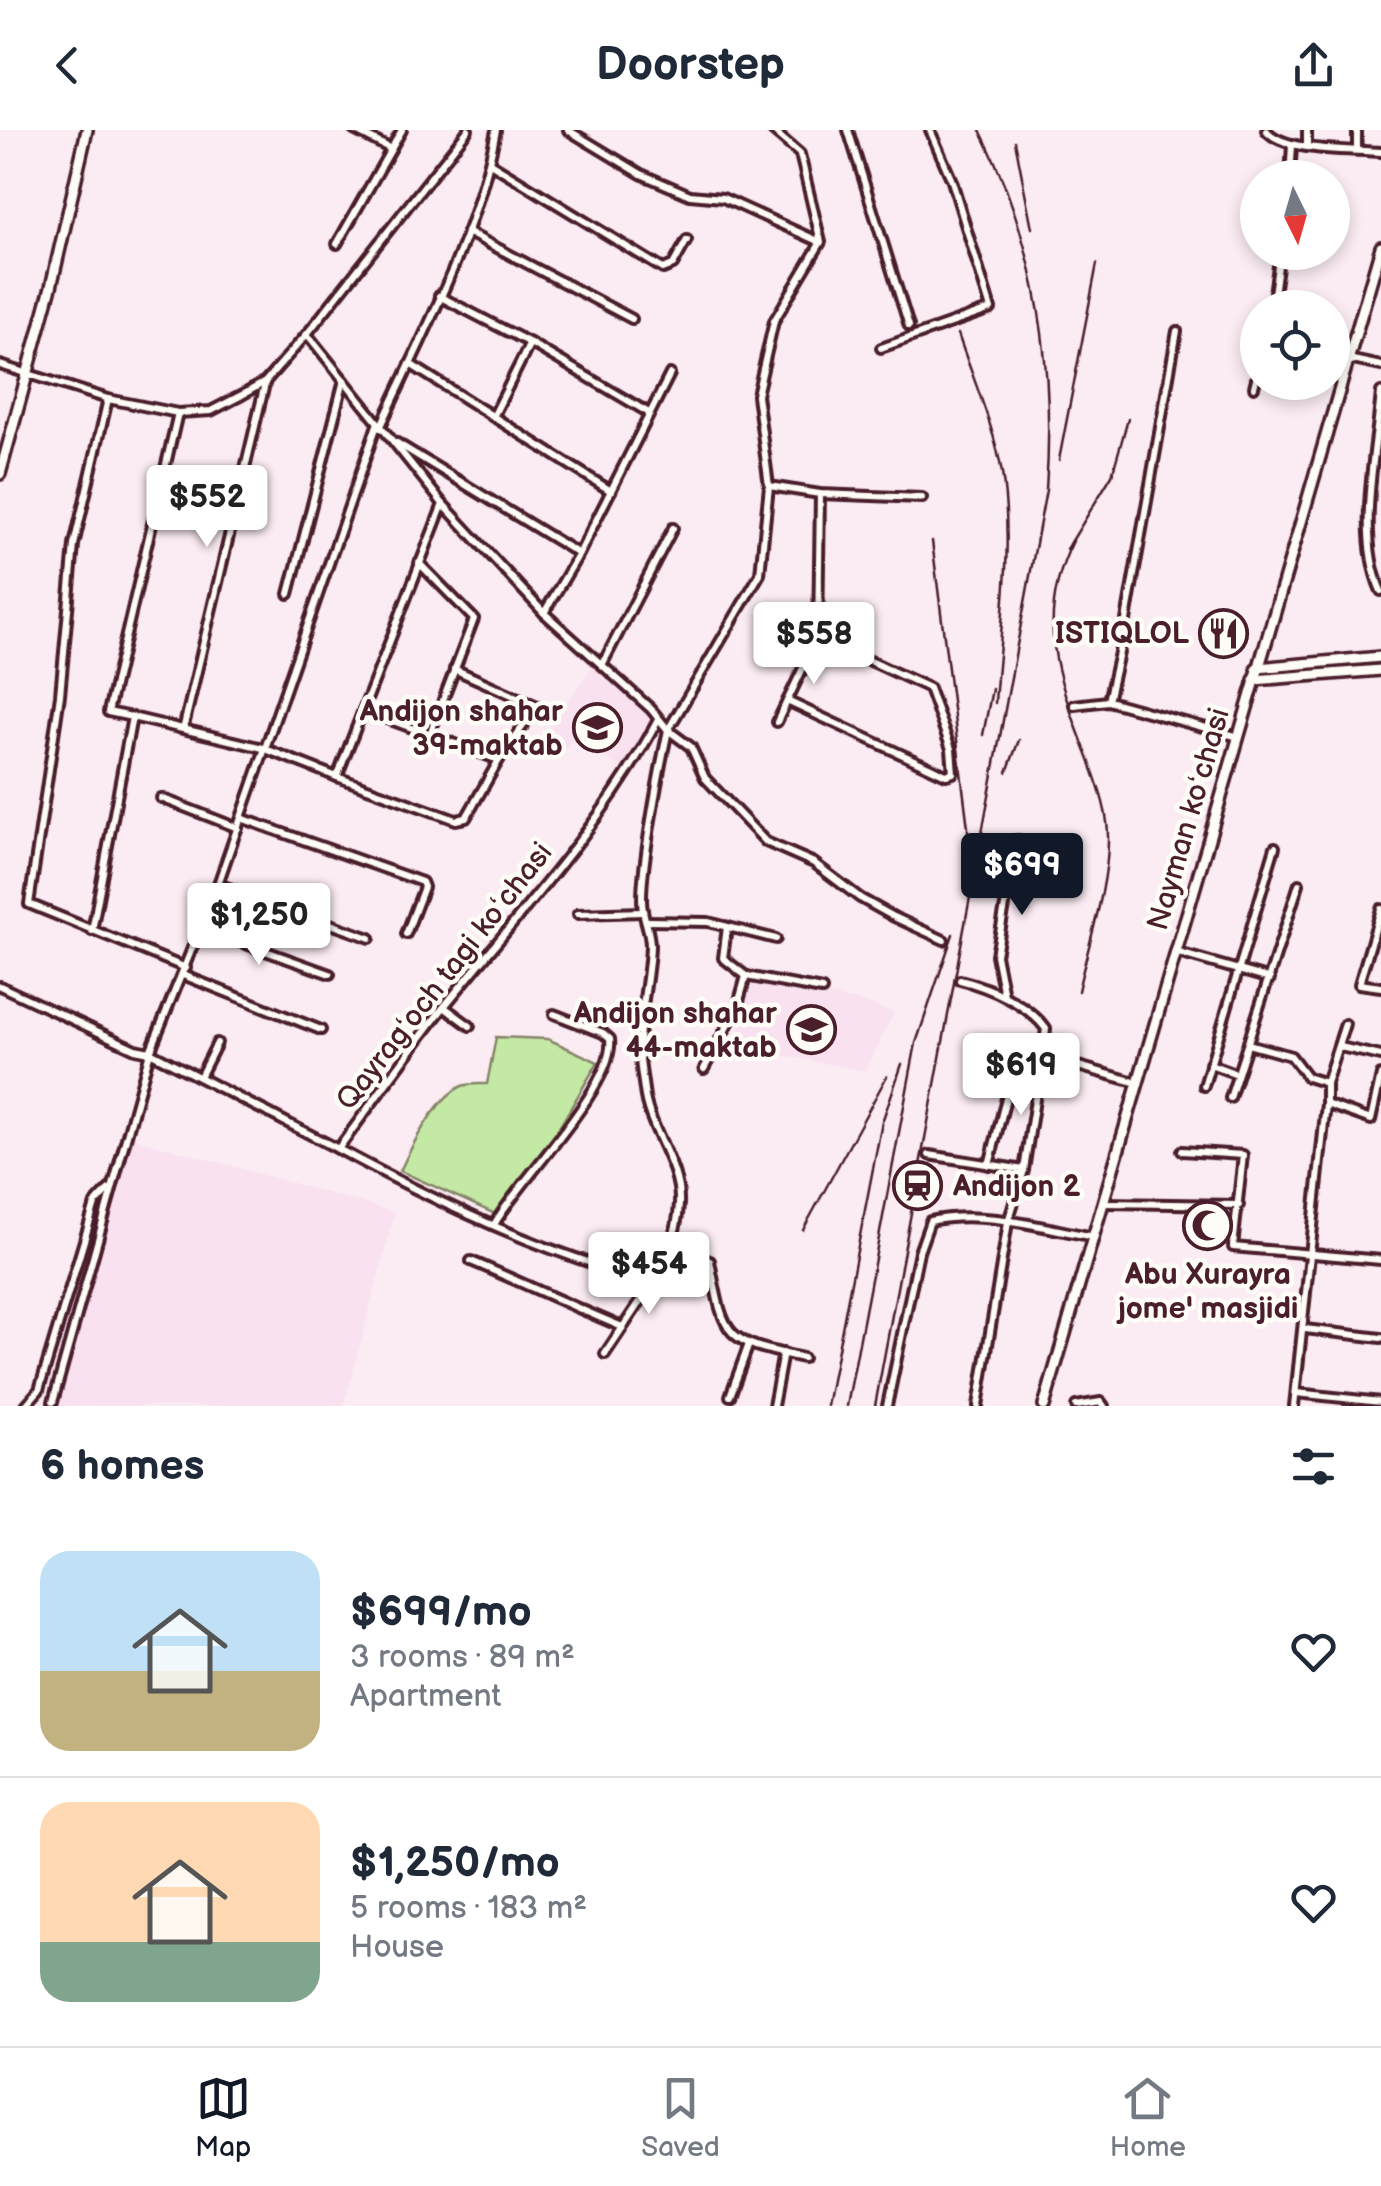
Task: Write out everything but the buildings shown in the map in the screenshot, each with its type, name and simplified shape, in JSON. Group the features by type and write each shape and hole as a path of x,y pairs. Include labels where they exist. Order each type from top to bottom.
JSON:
{"main road":[{"path":"1,469 87,130"},
{"name":"Nayman koʻchasi","path":"1350,349 1381,246"},
{"name":"Nayman koʻchasi","path":"1044,1406 1335,400"},
{"path":"1257,668 1381,658"},
{"path":"1254,680 1381,670"}],"street":[{"path":"354,130 391,149"},
{"path":"337,244 402,130"},
{"path":"0,365 108,399 178,413 211,410 265,382 468,130"},
{"path":"53,1402 150,1052 218,884 379,427 467,232 490,163 496,130"},
{"path":"568,130 655,180 690,195 723,198 820,242"},
{"path":"605,1354 620,1326 649,1288 654,1270 670,1246 679,1204 677,1183 646,1106 639,1046 650,946 648,921 643,912 668,730 760,574 769,486 757,395 774,321 820,242 800,154 774,130"},
{"path":"848,130 909,326"},
{"path":"881,348 991,309 952,181 930,130"},
{"path":"1266,130 1276,141 1292,145 1381,152"},
{"path":"1307,130 1307,146"},
{"path":"1357,130 1357,149"},
{"path":"1291,160 1292,145"},
{"path":"490,163 663,269 674,265 687,240"},
{"path":"467,232 632,319"},
{"path":"439,296 649,412"},
{"path":"1108,701 1126,626 1177,331"},
{"path":"307,334 444,504 544,612 668,730 691,747 705,778 766,842 814,863 860,898 944,940"},
{"path":"493,417 530,343"},
{"path":"1350,360 1381,366"},
{"path":"410,364 611,491"},
{"path":"544,612 579,554 670,374"},
{"path":"290,594 344,380"},
{"path":"184,726 265,382"},
{"path":"1381,392 1368,538 1372,570 1381,591"},
{"path":"108,399 74,544 60,695 29,904 321,1030"},
{"path":"178,413 108,712 184,726 263,748 460,820 466,818 499,760 537,706 454,670"},
{"path":"393,440 579,554"},
{"path":"769,486 820,494 922,498"},
{"path":"777,722 818,637 820,494"},
{"path":"337,777 444,504"},
{"path":"602,664 673,528"},
{"path":"420,562 474,619 430,734"},
{"path":"787,701 946,775 953,772 951,749 929,688 818,637"},
{"path":"1074,705 1108,701 1240,738"},
{"path":"364,710 499,760"},
{"path":"92,931 132,716"},
{"name":"Qayragʻoch tagi koʻchasi","path":"654,1270 648,1276 634,1276 530,1243 495,1223 452,1209 338,1150 444,1007 499,944 634,766 658,720"},
{"path":"161,798 238,828"},
{"path":"241,818 422,882 424,887 406,934"},
{"path":"1004,997 996,955 1017,840"},
{"path":"1204,1086 1275,847"},
{"path":"218,884 370,938"},
{"path":"1230,1098 1298,884"},
{"path":"229,938 246,894"},
{"path":"1381,908 1359,984 1381,987"},
{"path":"578,914 643,912"},
{"path":"648,921 660,918 727,927 776,939"},
{"path":"727,927 723,958 746,976 822,990"},
{"path":"201,928 330,974"},
{"path":"1176,952 1270,979"},
{"path":"704,1069 737,1008 746,976"},
{"path":"960,980 990,987 1036,1014 1046,1029 1024,1170 1008,1222 978,1406"},
{"path":"0,986 136,1050 150,1052 338,1150"},
{"path":"444,1007 470,1026"},
{"path":"495,1223 596,1086 610,1051 610,1039 603,1033 554,1014"},
{"path":"1294,1406 1326,1083 1345,1024"},
{"path":"200,1078 216,1043"},
{"path":"1248,1044 1291,1056 1307,1076 1326,1083"},
{"path":"1340,1046 1381,1056"},
{"path":"1042,1055 1138,1084"},
{"path":"989,1165 1015,1063"},
{"path":"1210,1064 1238,1074"},
{"path":"1326,1104 1371,1120 1381,1074"},
{"path":"1182,1150 1243,1155 1233,1247 1381,1260"},
{"path":"930,1155 1024,1170"},
{"path":"25,1406 39,1390 94,1204 110,1188"},
{"path":"1104,1203 1239,1205"},
{"path":"887,1406 918,1252 930,1222 954,1218 1008,1222 1095,1237"},
{"path":"670,1246 710,1262 724,1325 749,1344 804,1358"},
{"path":"471,1261 523,1282 555,1301 620,1326"},
{"path":"1306,1329 1381,1338"},
{"path":"730,1396 749,1344"},
{"path":"773,1406 782,1353"},
{"path":"1296,1392 1381,1402"},
{"path":"1076,1406 1101,1402 1104,1406"}],"shaded area":[{"name":"Andijon shahar 39-maktab","path":"593,666 655,718 627,771 579,741 570,741 564,751 541,738"},
{"name":"Andijon shahar 44-maktab","path":"748,979 863,1002 894,1013 865,1071 735,1046"},
{"path":"130,1137 395,1212 344,1406 46,1406"}],"green space":[{"path":"496,1037 548,1039 598,1062 553,1138 495,1214 400,1171 425,1123 452,1092 462,1086 487,1084"}],"railway":[{"path":"875,1406 1046,490 1048,397 1038,306 1016,216 980,130"},
{"path":"1015,141 1032,228"},
{"path":"1059,460 1097,264"},
{"path":"958,334 994,438 1005,501 1005,588 995,703"},
{"path":"1067,549 1112,475 1128,419"},
{"path":"932,541 968,828 967,855"},
{"path":"1073,541 1054,598 1055,651 1068,704 1102,799 1108,841 1101,897 1078,991"},
{"path":"983,735 992,689"},
{"path":"1007,772 1019,740"},
{"path":"847,1406 916,1043 953,934"},
{"path":"827,1406 882,1122 902,1064"},
{"path":"803,1230 887,1076"}],"place":[{"name":"ISTIQLOL","path":"1224,633"},
{"name":"Andijon shahar 39-maktab","path":"598,728"},
{"name":"Andijon shahar 44-maktab","path":"812,1030"},
{"name":"Andijon 2","path":"918,1186"},
{"name":"Abu Xurayra jome' masjidi","path":"1208,1225"}]}
